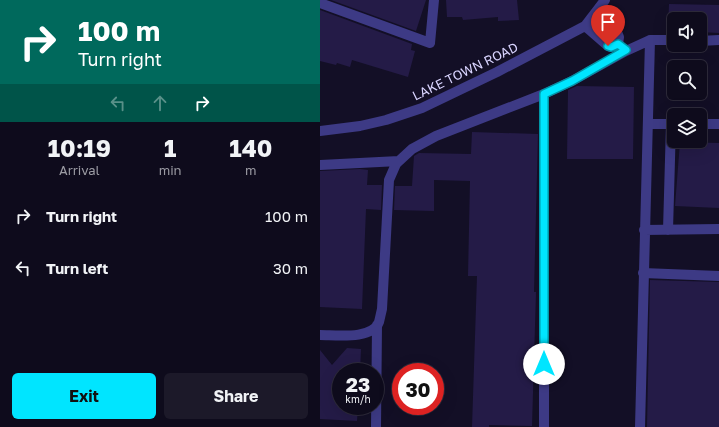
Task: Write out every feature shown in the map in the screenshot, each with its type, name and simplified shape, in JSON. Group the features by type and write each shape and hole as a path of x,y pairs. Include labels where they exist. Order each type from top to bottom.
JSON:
{"street":[{"path":"320,3 430,43 434,0"},
{"name":"LAKE TOWN ROAD","path":"320,131 360,126 386,120 422,108 497,72 585,26 605,0"},
{"path":"594,13 617,32 622,47"},
{"path":"585,26 611,47 622,47 650,40 667,40"},
{"path":"640,427 650,40"},
{"path":"707,41 719,40"},
{"path":"376,427 377,325 382,309 389,180 396,164 412,149 436,136 544,94 572,81 622,47"},
{"path":"544,94 544,427"},
{"path":"648,124 667,124"},
{"path":"707,124 719,124"},
{"path":"668,230 672,148"},
{"path":"320,164 399,161"},
{"path":"644,230 719,229"},
{"path":"643,273 719,276"},
{"path":"320,335 355,335 369,332 377,325"}],"building":[{"path":"331,0 426,0 416,31"},
{"path":"446,0 517,0 519,20 498,21 498,17 463,20 462,17 447,17"},
{"path":"669,4 719,5 719,33 707,32 707,12 669,12"},
{"path":"320,10 412,44 411,50 415,51 408,77 352,60 350,67 337,63 336,65 320,61"},
{"path":"577,86 634,87 633,159 567,159 568,90"},
{"path":"472,132 538,134 534,292 536,292 532,426 489,425 489,427 472,427 477,276 468,276 470,181 434,180 434,211 394,210 395,186 412,186 414,156 419,153 471,154"},
{"path":"707,143 719,143 719,208 675,206 680,148 707,148"},
{"path":"368,170 367,185 382,185 381,210 366,209 362,309 320,307 320,171"},
{"path":"650,280 719,282 719,427 647,427"},
{"path":"347,348 361,349 360,363 334,363"},
{"path":"320,350 332,365 332,415 357,415 357,421 320,419"}],"route":[{"path":"544,364 544,94 572,81 611,60 626,50 618,44 611,47 608,46"}]}
